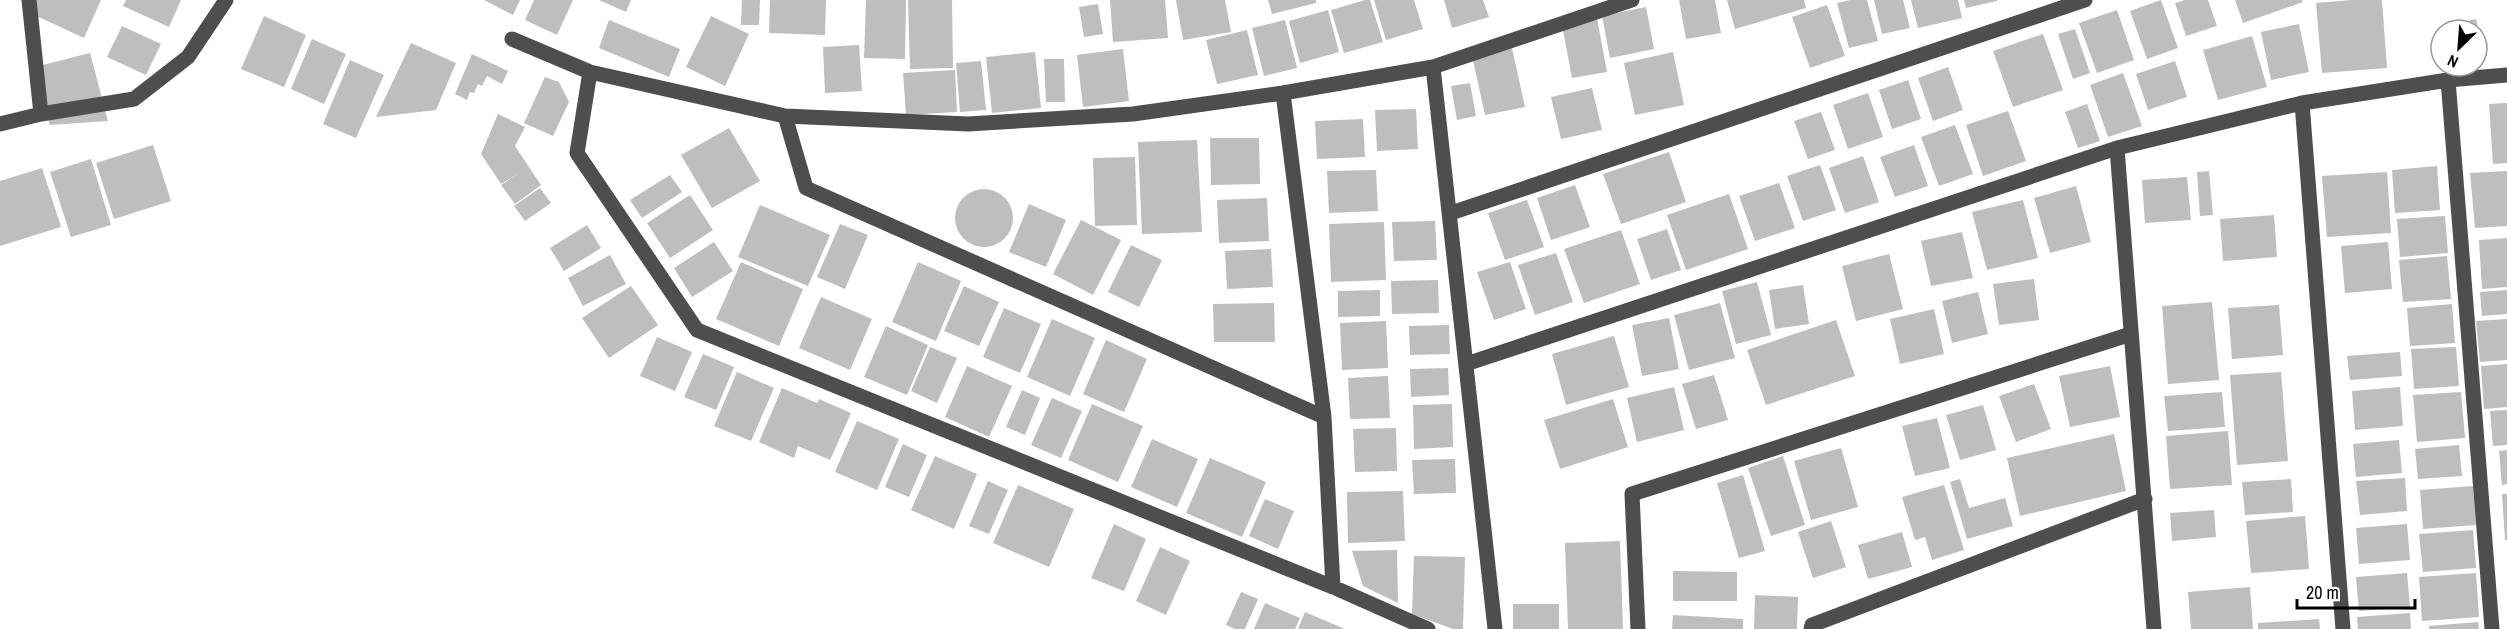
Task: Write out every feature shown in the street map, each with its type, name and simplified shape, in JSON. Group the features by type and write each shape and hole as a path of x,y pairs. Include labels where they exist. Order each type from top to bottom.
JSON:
{"street":[{"path":"29,0 42,114"},
{"path":"0,124 42,114 134,99 188,57 226,0"},
{"path":"512,39 590,72 785,116 968,124 1133,114 1283,93 1433,68 1632,0"},
{"path":"1451,213 2085,0"},
{"path":"1433,68 1451,213 1495,629"},
{"path":"590,72 577,153 697,330 1334,587 1428,629"},
{"path":"1466,364 2117,148 2302,103 2448,80 2507,75"},
{"path":"2448,80 2492,629"},
{"path":"1283,93 1324,417 1334,587"},
{"path":"2302,103 2343,629"},
{"path":"785,116 806,188 1324,417"},
{"path":"2117,148 2154,629"},
{"path":"1638,629 1632,494 2132,334"},
{"path":"1811,629 1812,625 2145,499"}],"building":[{"path":"33,0 101,0 84,38 28,12"},
{"path":"126,0 181,0 169,27 123,6"},
{"path":"484,0 520,0 513,15"},
{"path":"534,0 573,0 557,35 525,20"},
{"path":"599,0 631,0 626,12"},
{"path":"742,0 760,0 759,25 741,25"},
{"path":"770,0 826,0 825,35 769,33"},
{"path":"866,0 906,0 905,59 864,58"},
{"path":"908,0 952,0 953,68 910,69"},
{"path":"1110,0 1165,0 1168,38 1113,42"},
{"path":"1176,0 1225,0 1231,32 1183,40"},
{"path":"1268,0 1316,0 1316,3 1272,14"},
{"path":"1370,0 1383,42 1344,53 1331,10"},
{"path":"1374,0 1414,0 1423,29 1386,40"},
{"path":"1444,0 1483,0 1489,17 1452,28"},
{"path":"1679,0 1715,0 1721,33 1686,39"},
{"path":"1727,0 1804,0 1806,8 1735,29"},
{"path":"1867,0 1878,41 1849,48 1837,3"},
{"path":"1874,0 1903,0 1910,28 1882,34"},
{"path":"1911,0 1958,0 1962,18 1918,28"},
{"path":"1964,0 1997,0 1997,1 1966,8"},
{"path":"2161,0 2178,48 2147,59 2130,11"},
{"path":"2185,0 2208,0 2217,26 2186,36 2175,3"},
{"path":"2235,0 2302,0 2303,2 2243,23"},
{"path":"2382,0 2387,68 2322,73 2316,3"},
{"path":"1098,4 1103,34 1084,37 1079,7"},
{"path":"1827,5 1845,56 1810,68 1792,17"},
{"path":"1646,7 1654,49 1610,58 1602,16"},
{"path":"1328,10 1339,52 1300,63 1289,21"},
{"path":"2117,10 2134,60 2097,73 2079,23"},
{"path":"264,16 306,35 284,87 241,69"},
{"path":"711,16 749,34 725,86 686,67"},
{"path":"1597,18 1607,72 1572,78 1562,25"},
{"path":"609,20 680,49 669,77 599,48"},
{"path":"1285,20 1297,68 1264,76 1252,28"},
{"path":"2299,24 2309,72 2271,80 2261,32"},
{"path":"122,26 161,44 146,75 107,57"},
{"path":"2075,29 2090,73 2073,79 2058,34"},
{"path":"1247,30 1258,75 1217,84 1206,40"},
{"path":"2043,34 2063,90 2013,107 1993,51"},
{"path":"2252,36 2267,87 2218,100 2203,50"},
{"path":"312,39 346,54 324,104 291,89"},
{"path":"411,43 456,63 436,110 376,117"},
{"path":"859,45 862,91 825,93 823,47"},
{"path":"1512,48 1525,107 1485,115 1472,56"},
{"path":"1123,49 1129,101 1083,107 1077,55"},
{"path":"1035,52 1041,108 992,113 986,57"},
{"path":"1673,52 1684,105 1635,115 1624,63"},
{"path":"90,53 108,121 50,125 31,68"},
{"path":"472,54 508,71 502,84 487,76 482,86 478,84 474,93 470,92 467,100 455,94"},
{"path":"1044,59 1064,59 1065,102 1046,102"},
{"path":"350,60 384,75 356,138 323,124"},
{"path":"981,61 986,110 960,112 956,63"},
{"path":"2175,61 2187,97 2148,110 2136,74"},
{"path":"1948,67 1963,110 1933,121 1918,78"},
{"path":"955,70 957,112 906,115 903,73"},
{"path":"2123,73 2142,126 2108,137 2090,85"},
{"path":"545,77 559,82 569,102 553,136 524,123"},
{"path":"1908,80 1921,119 1892,129 1879,90"},
{"path":"1470,83 1476,116 1457,120 1451,86"},
{"path":"1592,88 1602,130 1561,139 1551,97"},
{"path":"1868,93 1883,137 1848,149 1833,105"},
{"path":"2507,103 2507,163 2493,164 2489,104"},
{"path":"2087,104 2100,141 2078,148 2065,112"},
{"path":"1416,109 1418,149 1377,151 1375,110"},
{"path":"2008,111 2026,161 1983,176 1966,125"},
{"path":"1821,112 1835,150 1808,159 1794,121"},
{"path":"498,114 525,127 515,146 541,185 515,204 501,185 522,171 501,184 481,154"},
{"path":"1363,119 1365,157 1317,159 1315,121"},
{"path":"1955,125 1973,174 1939,186 1921,137"},
{"path":"729,128 760,181 712,208 681,155"},
{"path":"1210,138 1259,138 1260,184 1211,185"},
{"path":"1197,140 1202,232 1142,234 1138,142"},
{"path":"153,145 171,201 114,219 96,163"},
{"path":"1914,145 1928,186 1895,197 1880,157"},
{"path":"1669,152 1686,202 1621,224 1603,174"},
{"path":"1863,156 1879,202 1845,213 1829,168"},
{"path":"1135,157 1137,225 1095,226 1093,158"},
{"path":"91,159 111,225 71,237 50,172"},
{"path":"1820,165 1836,210 1803,221 1787,176"},
{"path":"2437,166 2440,210 2395,213 2392,170"},
{"path":"42,168 61,227 0,246 0,181"},
{"path":"1376,170 1378,211 1329,213 1327,171"},
{"path":"2209,171 2213,215 2200,216 2197,172"},
{"path":"2507,171 2507,226 2475,228 2470,173"},
{"path":"2387,172 2391,233 2327,237 2322,176"},
{"path":"670,175 682,192 642,218 630,200"},
{"path":"2187,177 2191,220 2145,223 2142,180"},
{"path":"1779,183 1795,228 1755,241 1739,196"},
{"path":"1575,185 1590,227 1551,240 1537,198"},
{"path":"2076,186 2091,242 2050,253 2034,198"},
{"path":"540,188 551,203 525,221 514,206"},
{"path":"984,189 995,191 1008,202 1013,218 1011,229 1000,242 984,247 973,245 960,234 955,218 957,207 968,194"},
{"path":"1729,194 1748,249 1686,270 1667,215"},
{"path":"690,195 713,230 670,258 647,223"},
{"path":"1267,198 1269,241 1219,243 1217,200"},
{"path":"1527,200 1544,247 1505,260 1488,213"},
{"path":"2023,200 2038,258 1987,270 1972,212"},
{"path":"1029,204 1066,220 1046,267 1009,252"},
{"path":"760,205 830,235 808,286 738,257"},
{"path":"2274,215 2277,257 2223,261 2220,219"},
{"path":"2445,216 2448,253 2400,257 2397,219"},
{"path":"1081,220 1121,240 1093,295 1053,274"},
{"path":"1435,221 1437,260 1394,261 1392,222"},
{"path":"1384,222 1386,280 1331,282 1329,224"},
{"path":"840,224 868,235 845,289 817,277"},
{"path":"587,225 601,248 564,271 550,248"},
{"path":"1667,229 1681,270 1651,280 1637,239"},
{"path":"1621,230 1640,284 1584,303 1564,249"},
{"path":"1962,232 1973,278 1931,286 1921,241"},
{"path":"2507,238 2507,287 2482,289 2479,240"},
{"path":"714,242 733,271 692,297 674,268"},
{"path":"2388,242 2392,289 2345,293 2341,246"},
{"path":"1131,245 1162,260 1139,307 1108,292"},
{"path":"1271,249 1273,287 1227,289 1225,251"},
{"path":"1556,253 1573,302 1535,315 1518,265"},
{"path":"1889,254 1903,309 1856,321 1842,266"},
{"path":"610,255 626,284 583,306 568,278"},
{"path":"2447,256 2451,299 2403,302 2399,260"},
{"path":"741,262 803,289 779,346 716,319"},
{"path":"918,262 961,281 936,341 892,322"},
{"path":"1510,262 1526,309 1494,320 1477,272"},
{"path":"2034,279 2039,320 1999,325 1993,284"},
{"path":"1438,280 1439,313 1392,314 1391,281"},
{"path":"1757,282 1771,335 1736,344 1722,291"},
{"path":"1803,285 1809,324 1775,329 1769,290"},
{"path":"631,286 658,325 609,358 582,318"},
{"path":"964,286 999,302 979,346 944,331"},
{"path":"1380,290 1380,316 1338,317 1338,291"},
{"path":"2507,290 2507,314 2482,316 2480,292"},
{"path":"1978,292 1988,334 1952,343 1942,301"},
{"path":"821,297 872,319 850,370 799,348"},
{"path":"2212,302 2219,380 2168,384 2162,306"},
{"path":"1274,303 1275,342 1214,342 1213,304"},
{"path":"1720,303 1735,358 1689,370 1674,315"},
{"path":"2452,304 2455,343 2410,346 2407,308"},
{"path":"2279,305 2283,355 2232,359 2228,308"},
{"path":"1004,308 1041,324 1020,373 983,357"},
{"path":"1934,309 1944,354 1900,364 1890,319"},
{"path":"1669,318 1679,369 1642,376 1632,325"},
{"path":"1052,319 1095,338 1070,396 1027,377"},
{"path":"2507,319 2507,360 2480,362 2476,321"},
{"path":"1836,320 1855,376 1766,405 1747,350"},
{"path":"1386,321 1388,368 1342,370 1340,323"},
{"path":"1449,325 1450,354 1410,355 1409,326"},
{"path":"886,326 928,345 907,395 864,377"},
{"path":"1614,336 1629,387 1566,405 1552,354"},
{"path":"657,337 692,352 675,391 640,376"},
{"path":"1106,340 1147,359 1124,412 1083,394"},
{"path":"930,347 957,358 937,403 911,391"},
{"path":"2456,347 2459,386 2414,389 2411,349"},
{"path":"2400,352 2402,376 2350,380 2347,356"},
{"path":"703,354 734,367 716,410 684,397"},
{"path":"2507,364 2507,407 2484,409 2481,366"},
{"path":"967,366 1012,386 989,437 945,417"},
{"path":"2110,366 2120,417 2070,427 2059,376"},
{"path":"1448,368 1449,395 1411,397 1410,369"},
{"path":"737,372 774,388 751,441 714,426"},
{"path":"2281,372 2288,461 2237,465 2230,375"},
{"path":"1714,375 1728,420 1696,429 1682,384"},
{"path":"1388,376 1390,418 1350,419 1348,378"},
{"path":"2034,384 2051,429 2016,442 1999,396"},
{"path":"1674,387 1684,430 1637,442 1627,398"},
{"path":"2400,387 2403,426 2355,430 2352,391"},
{"path":"782,388 817,403 819,399 851,413 830,460 798,446 794,458 759,442"},
{"path":"1022,390 1040,398 1025,435 1006,427"},
{"path":"2222,392 2225,427 2168,431 2164,396"},
{"path":"2461,392 2465,438 2417,442 2413,395"},
{"path":"1052,398 1082,411 1061,458 1031,445"},
{"path":"1613,399 1628,447 1560,469 1544,420"},
{"path":"1092,404 1143,426 1118,482 1068,460"},
{"path":"1452,404 1453,447 1414,449 1413,405"},
{"path":"1983,405 1996,450 1960,460 1946,415"},
{"path":"2507,410 2507,445 2493,446 2490,411"},
{"path":"1937,418 1950,468 1915,476 1902,426"},
{"path":"857,421 899,439 877,490 835,472"},
{"path":"1396,428 1397,471 1355,472 1353,429"},
{"path":"2228,431 2232,485 2170,489 2166,436"},
{"path":"2114,434 2126,491 2020,516 2007,458"},
{"path":"1152,439 1198,459 1177,507 1131,487"},
{"path":"2399,440 2402,473 2356,477 2353,444"},
{"path":"903,444 927,455 909,497 885,487"},
{"path":"2459,445 2462,476 2418,479 2415,449"},
{"path":"1841,448 1858,507 1811,520 1794,461"},
{"path":"2507,450 2507,484 2502,485 2499,451"},
{"path":"935,456 977,474 954,529 911,510"},
{"path":"1783,456 1805,525 1771,536 1748,468"},
{"path":"1210,458 1266,482 1242,537 1186,513"},
{"path":"1455,459 1456,493 1414,494 1412,460"},
{"path":"1743,475 1765,551 1739,558 1717,483"},
{"path":"2405,478 2407,511 2360,515 2356,481"},
{"path":"1960,479 1969,508 2005,498 2013,526 1967,539 1950,482"},
{"path":"2291,479 2293,512 2245,515 2242,482"},
{"path":"988,481 1008,490 989,534 969,526"},
{"path":"1018,485 1074,509 1049,567 993,543"},
{"path":"1944,485 1964,550 1932,560 1925,537 1915,540 1902,497"},
{"path":"2473,486 2476,525 2423,529 2420,490"},
{"path":"1403,491 1405,541 1348,543 1347,492"},
{"path":"2502,494 2507,494 2507,540 2505,540"},
{"path":"1265,499 1294,511 1278,549 1249,536"},
{"path":"2214,510 2216,537 2172,541 2170,513"},
{"path":"2305,516 2309,569 2251,573 2246,521"},
{"path":"1831,521 1846,567 1813,578 1798,532"},
{"path":"1114,524 1146,539 1124,591 1091,578"},
{"path":"2407,524 2410,560 2359,564 2356,528"},
{"path":"2473,530 2476,568 2423,572 2419,534"},
{"path":"1902,532 1912,567 1868,579 1858,545"},
{"path":"1620,541 1623,629 1568,629 1565,543"},
{"path":"1160,547 1190,561 1166,615 1136,601"},
{"path":"1397,550 1398,603 1363,586 1352,551"},
{"path":"1414,556 1465,557 1463,629 1453,629 1412,614"},
{"path":"1673,571 1737,572 1737,601 1673,601"},
{"path":"2407,573 2410,607 2359,611 2356,577"},
{"path":"2476,573 2479,617 2422,621 2419,577"},
{"path":"2250,587 2253,629 2191,629 2188,592"},
{"path":"1241,592 1258,599 1245,629 1235,629 1226,625"},
{"path":"1755,595 1798,597 1797,629 1754,629"},
{"path":"1265,603 1300,618 1295,629 1254,629"},
{"path":"1513,604 1559,604 1559,629 1513,629"},
{"path":"1305,612 1345,629 1298,629"},
{"path":"2410,613 2411,629 2358,629 2357,617"},
{"path":"1673,615 1743,619 1743,629 1672,629"},
{"path":"2319,619 2320,629 2258,629 2258,623"},
{"path":"2478,622 2479,629 2429,629 2429,626"}]}
